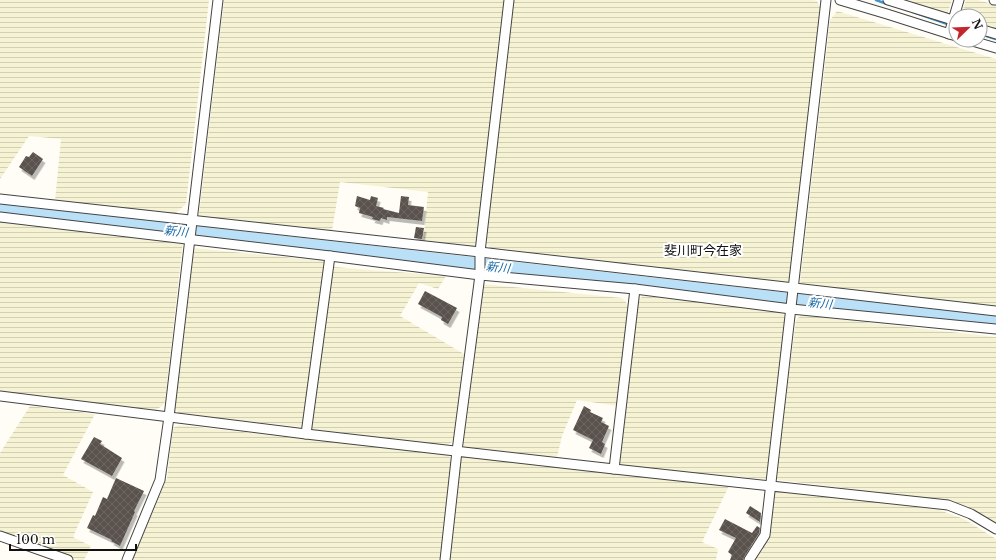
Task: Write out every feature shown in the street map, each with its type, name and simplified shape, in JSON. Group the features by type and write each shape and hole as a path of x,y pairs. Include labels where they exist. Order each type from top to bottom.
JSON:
{"street":[{"path":"127,560 160,480 169,417 218,0"},
{"path":"445,560 457,451 480,275 480,255 509,0"},
{"path":"749,560 765,534 794,291 826,0"},
{"path":"840,0 948,34"},
{"path":"888,0 948,19"},
{"path":"0,199 192,223 794,291 996,311"},
{"path":"0,217 480,275 635,289 791,309 996,329"},
{"path":"306,434 330,256"},
{"path":"614,469 635,289"},
{"path":"0,396 306,434 948,505 972,514 996,529"},
{"path":"0,536 68,560"}],"shaded area":[{"path":"0,0 209,0 186,204 175,214 55,201 61,139 29,136 0,179"},
{"path":"224,0 504,0 477,246 472,247 423,243 428,192 340,182 332,231 202,218 199,214"},
{"path":"513,0 817,1 821,9 791,281 786,283 491,249 486,243"},
{"path":"898,0 952,0 948,8 947,15"},
{"path":"966,0 978,0 996,5 996,30 988,28 988,8 964,8"},
{"path":"837,11 948,45 948,48 960,48 996,59 996,307 805,285 800,282 830,20"},
{"path":"0,221 183,241 165,402 162,406 156,410 0,393"},
{"path":"194,248 324,261 302,427 179,414 175,408"},
{"path":"334,267 446,276 438,289 419,283 400,316 464,354 454,441 447,445 311,429"},
{"path":"483,284 622,298 630,307 618,406 577,400 562,436 557,457 465,447 462,443"},
{"path":"643,296 782,311 786,320 769,476 765,479 619,466 618,462 638,300"},
{"path":"801,315 996,337 996,524 971,509 944,500 778,480 775,477 796,320"},
{"path":"30,406 95,414 63,475 93,492 73,537 91,546 84,560 78,560 0,531 0,453"},
{"path":"179,425 447,455 452,459 440,560 132,560 167,478 173,428"},
{"path":"464,455 729,486 702,542 718,549 716,560 448,560 459,459"},
{"path":"779,489 939,510 964,519 996,539 996,560 754,560 774,492"}],"building":[{"path":"33,152 43,159 32,176 19,167 26,156 29,157"},
{"path":"357,196 370,200 371,196 378,198 376,206 399,213 401,196 409,197 408,205 424,207 422,221 387,217 387,220 381,218 380,221 372,219 373,217 359,213 360,208 355,206"},
{"path":"416,227 424,228 422,239 414,238"},
{"path":"425,291 457,308 448,324 441,320 442,317 418,304"},
{"path":"584,406 591,410 590,412 603,418 601,422 609,426 602,442 605,444 601,454 589,448 593,440 573,430"},
{"path":"94,437 102,441 100,444 122,458 112,476 81,459"},
{"path":"116,478 144,491 120,546 111,541 112,540 87,528 93,515 95,516 103,497 107,499"},
{"path":"750,506 761,513 760,522 746,513"},
{"path":"725,519 752,533 757,526 760,528 759,533 743,560 730,560 732,555 728,552 736,538 719,530"}],"waterway":[{"path":"876,0 887,4"},
{"path":"913,12 948,24"},
{"path":"988,36 996,39"},
{"name":"新川","path":"0,211 794,301 996,321"}],"district":[{"name":"斐川町今在家","path":"703,250"}]}
